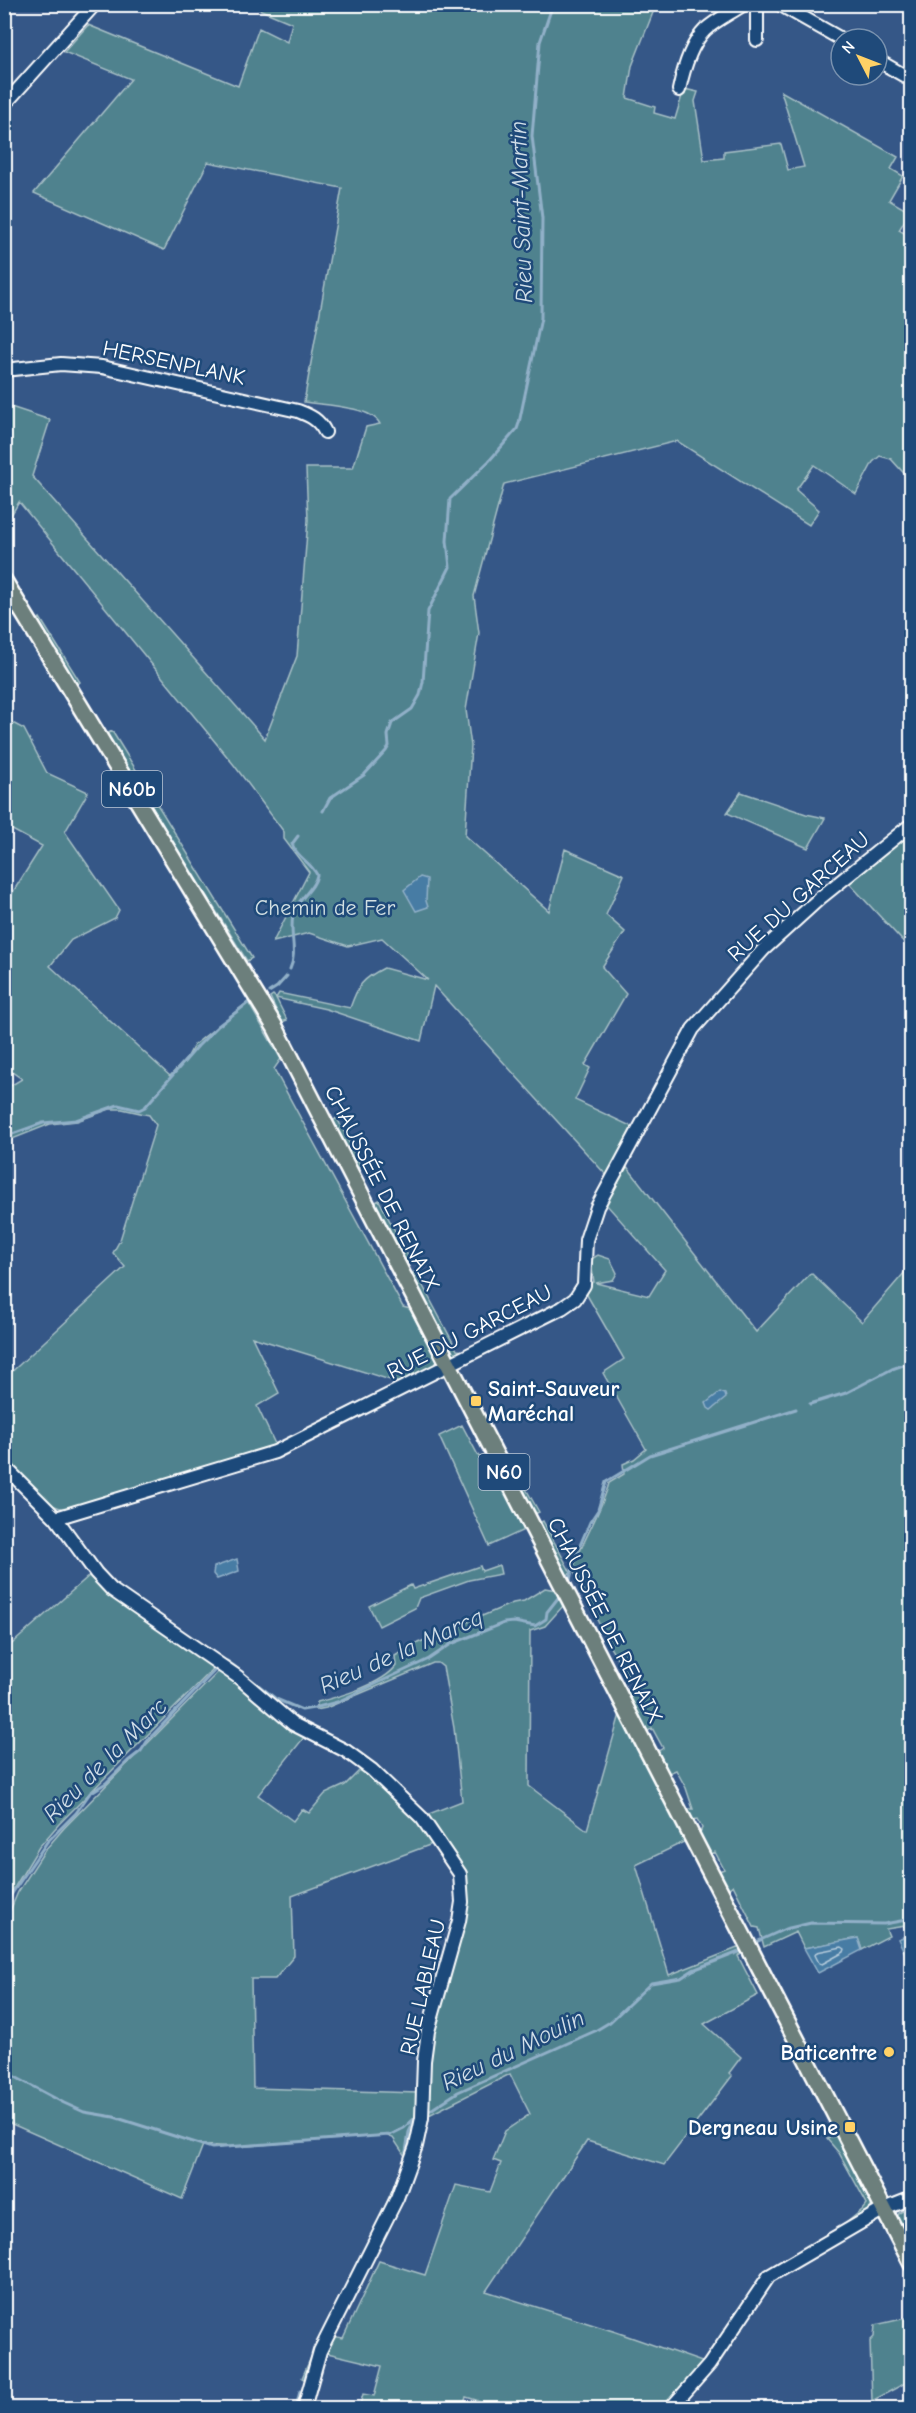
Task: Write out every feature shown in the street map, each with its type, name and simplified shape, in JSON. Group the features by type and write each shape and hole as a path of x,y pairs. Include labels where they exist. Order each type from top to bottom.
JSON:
{"main road":[{"name":"N60b","path":"4,581 259,998"},
{"name":"CHAUSSÉE DE RENAIX","path":"259,998 912,2264"}],"street":[{"path":"4,105 95,4"},
{"path":"679,90 684,69 698,39 705,30 744,4"},
{"path":"757,4 757,40"},
{"path":"779,4 829,32"},
{"path":"889,67 912,80"},
{"name":"HERSENPLANK","path":"4,370 74,364 126,371 298,411 321,423 325,432"},
{"name":"RUE DU GARCEAU","path":"56,1518 264,1457 449,1366 562,1308 574,1299 584,1285 586,1240 597,1207 693,1029 764,949 820,898 912,824"},
{"path":"4,1466 56,1518"},
{"name":"RUE LABLEAU","path":"56,1518 104,1583 247,1683 293,1724 346,1751 372,1770 422,1818 455,1863 462,1884 459,1922 428,2031 424,2061 422,2118 413,2154 397,2198 320,2352 304,2409"},
{"path":"671,2409 709,2365 769,2276 884,2209 912,2198"}],"green space":[{"name":"Chemin de Fer","path":"249,5 641,5 654,10 632,66 627,98 655,107 654,113 675,119 684,89 698,92 695,101 704,160 724,158 724,151 781,144 788,170 804,167 781,91 898,157 891,169 903,176 889,200 910,212 899,230 911,237 911,481 891,459 880,456 873,462 856,494 814,465 796,490 819,510 809,525 677,441 504,484 474,596 479,633 466,710 471,746 465,836 549,911 565,849 624,875 606,915 625,932 602,967 626,994 585,1065 590,1068 575,1100 637,1129 608,1177 434,986 421,1041 326,1009 276,998 279,993 350,1008 362,984 384,968 428,980 382,938 348,946 309,933 273,942 309,872 284,839 284,832 234,765 19,502 5,525 5,405 50,420 32,476 265,739 297,656 308,520 306,468 353,468 366,427 380,424 367,413 357,410 304,402 342,188 208,162 164,250 34,193 131,79 64,52 88,25 238,86 259,28 287,42 292,23"},
{"path":"40,618 80,682 76,685 37,621"},
{"path":"5,719 24,729 47,773 88,792 65,832 119,910 115,918 71,940 50,966 170,1076 187,1058 194,1045 248,1002 281,1059 274,1069 403,1307 410,1309 438,1364 403,1384 252,1337 279,1393 257,1406 276,1446 71,1510 70,1507 60,1508 52,1505 5,1460 5,1378 125,1267 113,1253 120,1240 156,1125 149,1115 122,1109 110,1109 77,1121 50,1124 5,1142 5,1089 22,1079 5,1067 4,906 42,846 5,826"},
{"path":"112,731 252,958 247,961 106,734"},
{"path":"741,792 825,818 808,848 727,813"},
{"path":"911,830 911,950 849,883"},
{"path":"273,995 287,1020 282,1022 270,997"},
{"path":"337,1118 361,1166 357,1169 332,1121"},
{"path":"625,1164 756,1332 811,1273 862,1322 911,1265 911,1925 886,1929 889,1936 862,1950 858,1938 804,1948 796,1932 764,1947 759,1928 754,1927 733,1885 728,1889 719,1871 724,1869 715,1852 710,1855 699,1835 702,1828 697,1819 692,1820 687,1809 693,1809 686,1788 676,1770 669,1773 657,1752 663,1748 652,1728 647,1732 627,1694 629,1689 633,1688 632,1682 611,1649 573,1569 609,1483 624,1474 623,1464 634,1459 646,1449 603,1373 624,1359 587,1295 589,1282 594,1282 591,1263 598,1255 610,1259 617,1273 613,1280 596,1283 649,1296 665,1270 605,1203"},
{"path":"379,1200 411,1262 405,1262 374,1203"},
{"path":"415,1271 457,1350 464,1351 457,1356 453,1355 411,1275"},
{"path":"462,1425 479,1457 482,1456 491,1464 524,1530 489,1546 439,1436"},
{"path":"520,1478 539,1512 534,1514 519,1484 518,1479"},
{"path":"543,1521 571,1573 566,1576 539,1523"},
{"path":"499,1565 501,1574 469,1580 419,1598 415,1608 379,1626 369,1606 411,1585 413,1589 480,1566 482,1571"},
{"path":"90,1575 107,1593 217,1665 59,1824 39,1847 5,1903 5,1650"},
{"path":"545,1588 556,1590 564,1605 545,1626 530,1631 529,1786 587,1830 620,1714 686,1841 636,1865 669,1975 740,1947 743,1953 738,1956 758,1995 704,2024 741,2057 729,2073 732,2076 664,2165 587,2141 486,2291 705,2363 668,2408 545,2408 538,2406 537,2408 502,2408 466,2397 463,2408 359,2408 363,2394 374,2396 382,2366 323,2352 331,2336 343,2338 379,2261 425,2275 456,2185 490,2192 501,2163 493,2160 505,2131 530,2114 510,2074 427,2116 431,2041 452,1969 450,1968 467,1886 466,1875 426,1815 462,1801 454,1728 443,1667 438,1663 433,1663 326,1708 316,1710 317,1702 348,1693 381,1679 396,1666 395,1656 413,1645 513,1603 524,1601"},
{"path":"219,1671 301,1736 306,1735 258,1795 293,1821 302,1809 309,1813 325,1794 345,1785 361,1769 433,1838 435,1843 292,1896 294,1956 275,1979 251,1979 253,2088 418,2093 416,2121 401,2185 307,2381 302,2378 314,2350 382,2213 405,2156 393,2138 385,2135 236,2147 203,2145 182,2199 5,2121 4,1925 18,1892 45,1850 64,1828"},
{"path":"836,2135 872,2204 868,2214 835,2232 867,2204 839,2153 827,2139"},
{"path":"912,2207 911,2242 898,2216 899,2213"},
{"path":"911,2317 911,2380 872,2401 870,2341 874,2337 875,2325"}],"water":[{"path":"420,877 427,879 428,907 416,911 404,890"},
{"path":"720,1392 725,1394 726,1398 711,1410 706,1403"},
{"path":"237,1559 239,1571 217,1579 213,1574 214,1567"},
{"path":"912,1934 911,1966 898,1939"},
{"path":"858,1938 862,1950 818,1973 804,1948"}],"waterway":[{"name":"Rieu Saint-Martin","path":"323,811 330,798 364,775 386,751 389,746 388,735 392,723 412,709 420,695 428,611 450,567 447,541 450,499 489,461 517,429 519,423 541,318 542,218 532,136 540,42 553,4"},
{"path":"290,969 293,956 293,916 317,875 294,849 292,844 298,836"},
{"name":"Rieu Saint-Martin","path":"269,992 287,976"},
{"path":"4,1137 43,1123 76,1120 118,1105 139,1110 145,1107 198,1046 218,1026 248,1003"},
{"name":"Rieu de la Marc","path":"810,1404 846,1393 892,1369 912,1362"},
{"name":"Rieu de la Marcq","path":"570,1580 575,1557 590,1522 598,1510 606,1482 650,1455 796,1409"},
{"name":"Rieu de la Marcq","path":"222,1661 227,1661 276,1699 302,1710 314,1708 337,1702 429,1659 451,1644 504,1623 514,1622 535,1626 546,1619 547,1612 558,1598"},
{"name":"Rieu de la Marc","path":"4,1912 11,1895 47,1842 76,1813 90,1793 106,1783 141,1751 148,1740 217,1668"},
{"name":"Rieu du Moulin","path":"756,1942 785,1929 811,1923 884,1924 912,1919"},
{"name":"Rieu du Moulin","path":"426,2113 458,2092 595,2031 610,2022 651,1983 681,1978 693,1970 739,1952"},
{"path":"4,2071 84,2112 114,2117 212,2148 390,2135 404,2128 416,2117"},
{"name":"Rieu du Moulin","path":"405,2158 409,2132 414,2121"},
{"name":"Rieu du Moulin","path":"305,2377 311,2363"},
{"name":"Rieu du Moulin","path":"296,2408 300,2391"}],"place":[{"name":"Saint-Sauveur Maréchal","path":"476,1401"},
{"name":"Baticentre","path":"889,2052"},
{"name":"Dergneau Usine","path":"850,2127"}]}
